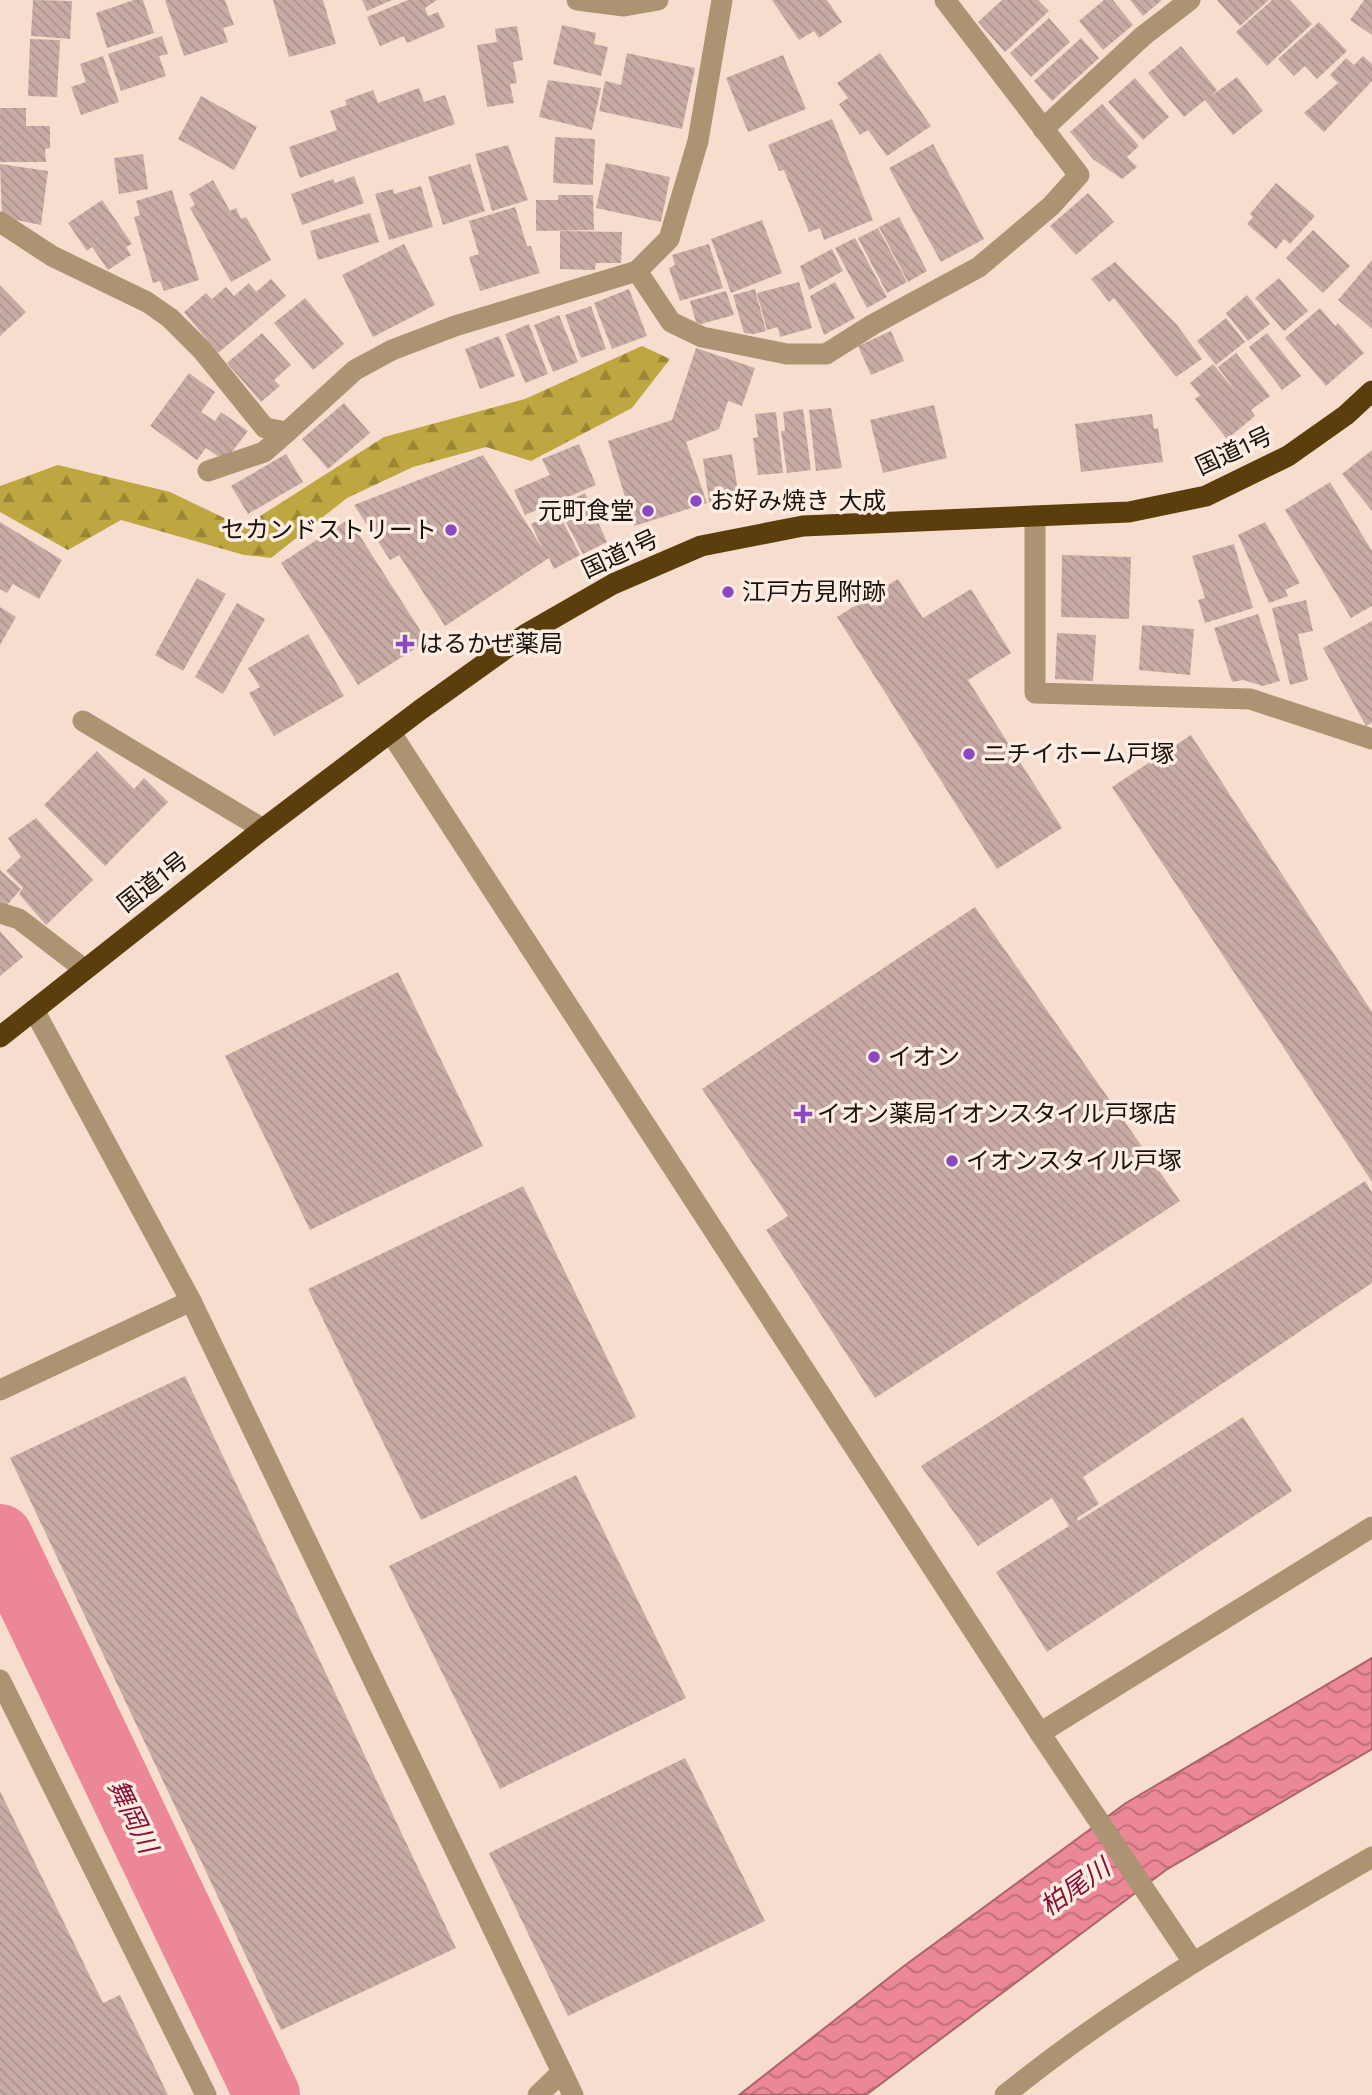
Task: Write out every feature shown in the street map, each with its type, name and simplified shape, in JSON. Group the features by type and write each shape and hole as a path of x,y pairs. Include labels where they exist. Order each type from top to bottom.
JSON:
{"highway":[{"name":"国道1号","path":"0,1037 262,829 391,733 526,634 612,584 701,546 803,526 1129,512 1206,496 1288,456 1346,415 1372,391"}],"street":[{"path":"577,0 624,6 658,0"},
{"path":"208,471 264,452 355,370 392,350 455,326 638,271 669,239 698,141 722,0"},
{"path":"638,271 671,322 702,337 786,354 826,354 872,325 979,267 1051,206 1079,175 945,0"},
{"path":"1043,129 1143,36 1190,0"},
{"path":"0,222 52,256 147,302 170,318 201,350 265,428 287,432"},
{"path":"1035,516 1035,693 1250,699 1372,739"},
{"path":"83,721 262,829"},
{"path":"391,733 1070,1778 1193,1962"},
{"path":"0,913 19,919 84,969"},
{"path":"34,1010 191,1301 572,2095"},
{"path":"0,1390 191,1301"},
{"path":"1040,1732 1372,1527"},
{"path":"0,1680 206,2095"},
{"path":"1005,2095 1048,2060 1193,1962 1372,1857"},
{"path":"538,2095 562,2072"}],"green space":[{"path":"642,346 670,359 632,408 531,461 486,447 413,467 347,498 271,558 244,555 121,520 68,550 0,512 0,486 58,465 170,492 243,527 384,437 525,399"}],"water":[{"name":"柏尾川","path":"1372,1658 1372,1749 1166,1870 866,2095 739,2095 904,1966 1126,1803"}],"building":[{"path":"33,0 72,1 70,39 31,36"},
{"path":"134,0 143,0 154,33 107,48 96,13"},
{"path":"165,0 225,0 234,25 223,28 228,42 184,56"},
{"path":"273,0 323,0 336,44 289,57"},
{"path":"362,0 392,0 367,11"},
{"path":"408,0 437,0 425,8 428,16 438,12 445,27 407,43 404,36 380,46 367,17"},
{"path":"772,0 827,0 842,22 819,38 814,31 799,40"},
{"path":"1002,0 1038,0 1049,11 1005,52 978,22"},
{"path":"1104,0 1113,0 1133,25 1103,50 1079,21"},
{"path":"1130,0 1162,0 1143,16"},
{"path":"1217,0 1269,0 1240,26"},
{"path":"1272,0 1290,0 1312,24 1267,66 1236,32"},
{"path":"1364,0 1372,0 1372,35 1350,20"},
{"path":"1049,18 1070,42 1031,77 1010,53"},
{"path":"1319,22 1347,51 1317,79 1305,66 1294,76 1278,59"},
{"path":"562,25 596,33 594,44 608,47 601,76 553,64"},
{"path":"517,26 523,60 513,62 517,83 510,84 514,103 487,107 477,45 497,42 495,29"},
{"path":"162,36 168,54 159,56 166,76 121,91 108,54"},
{"path":"1081,38 1099,58 1052,101 1034,81"},
{"path":"30,39 60,40 57,97 28,96"},
{"path":"1181,46 1217,90 1211,96 1237,77 1263,111 1233,135 1205,100 1184,117 1148,73"},
{"path":"627,53 695,68 682,129 599,111 605,81 621,85"},
{"path":"880,53 931,126 887,156 868,130 860,135 839,104 848,98 837,83"},
{"path":"783,55 806,109 748,132 726,78"},
{"path":"103,56 119,102 81,115 71,87 86,82 80,64"},
{"path":"1363,56 1372,64 1372,81 1324,132 1304,113 1338,83 1330,75 1346,58 1354,65"},
{"path":"1135,78 1169,117 1143,140 1108,102"},
{"path":"548,80 601,88 592,130 539,117"},
{"path":"419,88 424,102 445,95 455,124 300,178 289,147 337,130 330,111 347,105 345,100 373,90 378,103"},
{"path":"201,96 257,127 234,170 178,139"},
{"path":"1102,104 1139,146 1127,157 1137,167 1122,179 1093,159 1070,132"},
{"path":"0,108 26,108 26,126 50,126 50,148 45,149 46,162 0,162"},
{"path":"832,119 873,220 824,240 820,228 809,232 784,170 779,171 768,145"},
{"path":"555,137 595,139 593,185 553,183"},
{"path":"933,144 984,239 941,262 889,168"},
{"path":"508,145 528,200 492,211 475,154"},
{"path":"143,154 148,189 119,194 114,158"},
{"path":"606,163 670,177 661,222 596,208"},
{"path":"0,164 48,171 41,225 2,217"},
{"path":"470,164 485,211 443,225 428,177"},
{"path":"354,176 364,203 302,225 291,194 333,179 335,183"},
{"path":"213,180 230,211 236,208 241,219 246,217 271,260 231,282 190,208 195,205 189,194"},
{"path":"1276,183 1315,216 1290,244 1284,239 1276,249 1247,224 1253,217 1250,214"},
{"path":"421,186 433,227 389,240 375,194 393,189 394,194"},
{"path":"172,190 199,280 164,291 160,281 153,283 134,217 140,215 136,201"},
{"path":"1088,193 1114,222 1076,255 1050,226"},
{"path":"558,195 593,195 594,230 536,231 536,200 558,200"},
{"path":"102,200 132,244 126,247 131,255 108,270 92,247 87,251 68,223"},
{"path":"515,207 527,246 531,246 540,273 480,291 469,257 479,254 469,221"},
{"path":"370,213 379,242 318,260 310,231"},
{"path":"899,217 927,271 908,282 879,227"},
{"path":"762,220 782,273 731,293 711,239"},
{"path":"878,228 907,282 887,293 858,238"},
{"path":"1313,230 1350,266 1323,293 1286,258"},
{"path":"560,231 622,232 621,263 596,263 595,270 560,269"},
{"path":"855,238 887,297 867,308 835,248"},
{"path":"404,244 435,305 373,337 342,275"},
{"path":"709,244 723,288 680,301 669,268 675,265 672,255"},
{"path":"832,249 843,271 809,290 800,266"},
{"path":"1372,260 1372,329 1338,300"},
{"path":"1115,262 1177,325 1202,359 1176,377 1114,298 1109,302 1091,279"},
{"path":"1279,278 1308,311 1284,331 1255,298"},
{"path":"271,279 286,296 218,353 184,312 206,293 212,299 226,287 234,296 249,283 256,292"},
{"path":"799,282 812,328 780,337 778,327 767,330 757,293"},
{"path":"835,282 855,318 824,335 810,296"},
{"path":"0,285 26,312 0,336"},
{"path":"629,289 647,336 612,349 594,303"},
{"path":"755,289 766,331 744,333 733,295"},
{"path":"726,291 734,315 701,324 696,322 690,301"},
{"path":"1247,295 1270,324 1248,341 1226,313"},
{"path":"305,298 344,344 313,370 274,323"},
{"path":"591,306 606,349 581,358 565,315"},
{"path":"1320,308 1335,326 1338,323 1364,353 1326,386 1285,338"},
{"path":"559,315 578,362 553,372 534,325"},
{"path":"1226,318 1245,342 1216,365 1197,341"},
{"path":"529,324 548,374 525,383 505,334"},
{"path":"891,331 904,361 871,375 858,346"},
{"path":"262,333 291,365 274,380 280,386 261,402 227,363"},
{"path":"1267,333 1301,376 1282,390 1249,347"},
{"path":"499,336 515,376 480,389 465,349"},
{"path":"696,348 755,368 742,406 728,401 719,429 686,442 707,503 634,526 608,441 672,420"},
{"path":"1236,353 1270,396 1251,410 1255,416 1227,439 1195,399 1200,395 1190,383 1213,364 1236,392 1218,367"},
{"path":"189,373 215,392 201,412 215,421 221,412 248,431 225,461 206,448 197,460 150,426"},
{"path":"344,403 370,433 328,469 302,439"},
{"path":"934,405 947,458 883,473 870,420"},
{"path":"831,408 842,468 816,471 809,410"},
{"path":"803,409 811,470 787,473 781,431 785,431 783,412"},
{"path":"776,412 783,473 758,475 753,438 758,437 755,414"},
{"path":"1152,414 1154,429 1158,428 1163,462 1081,472 1075,424"},
{"path":"579,444 596,485 525,515 514,490 550,475 542,459"},
{"path":"1372,450 1372,511 1342,474"},
{"path":"286,454 303,482 248,514 231,486"},
{"path":"732,454 740,503 710,508 703,459"},
{"name":"セカンドストリート","path":"483,455 543,549 531,524 557,510 580,555 554,569 549,558 445,626 399,555 390,560 354,505"},
{"path":"1330,482 1372,551 1372,606 1351,618 1285,510"},
{"path":"585,493 607,542 583,554 558,507"},
{"path":"349,519 427,641 358,685 281,563"},
{"path":"0,522 62,560 39,599 13,584 7,593 0,589"},
{"path":"1265,522 1300,583 1285,590 1288,596 1269,603 1238,535"},
{"path":"1234,544 1253,608 1205,623 1198,600 1205,598 1192,556"},
{"path":"1062,555 1131,557 1129,619 1061,617"},
{"path":"197,578 226,594 183,671 155,655"},
{"name":"ニチイホーム戸塚","path":"898,579 923,618 971,589 1011,653 968,680 1062,828 997,869 837,617"},
{"path":"1306,600 1313,631 1298,634 1308,680 1290,685 1272,608"},
{"path":"237,603 265,619 223,694 195,677"},
{"path":"0,607 16,617 0,645"},
{"path":"1258,614 1280,681 1263,686 1243,680 1232,682 1214,628"},
{"path":"1372,621 1372,723 1366,726 1323,648"},
{"path":"1142,625 1194,629 1190,675 1139,670"},
{"path":"1057,633 1096,635 1093,681 1055,679"},
{"path":"308,634 344,696 274,736 249,693 260,687 248,668"},
{"path":"1191,735 1372,1012 1372,1182 1112,787"},
{"path":"97,751 134,789 144,778 168,802 105,866 44,805"},
{"path":"36,818 93,880 46,925 19,894 23,888 6,871 21,857 8,838"},
{"path":"0,870 21,889 7,905 0,903"},
{"name":"イオンスタイル戸塚","path":"975,907 1180,1201 875,1398 766,1230 788,1216 702,1089"},
{"path":"0,931 23,957 0,976"},
{"path":"398,972 483,1146 310,1230 225,1056"},
{"path":"1365,1181 1372,1192 1372,1283 1083,1477 1099,1504 1077,1518 1078,1521 1243,1417 1292,1491 1047,1652 996,1572 1069,1526 1052,1498 978,1546 921,1466"},
{"path":"523,1186 636,1417 421,1520 308,1289"},
{"path":"185,1376 456,1948 281,2030 10,1458"},
{"path":"576,1475 686,1698 500,1789 389,1566"},
{"path":"685,1758 765,1921 568,2016 489,1853"},
{"path":"0,1791 103,2003 120,1995 168,2095 0,2095"}],"waterway":[{"name":"舞岡川","path":"0,1537 267,2095"}],"place":[{"name":"お好み焼き 大成","path":"696,501"},
{"name":"元町食堂","path":"648,511"},
{"name":"セカンドストリート","path":"451,530"},
{"name":"江戸方見附跡","path":"728,592"},
{"name":"はるかぜ薬局","path":"405,644"},
{"name":"ニチイホーム戸塚","path":"969,754"},
{"name":"イオン","path":"874,1057"},
{"name":"イオン薬局イオンスタイル戸塚店","path":"803,1114"},
{"name":"イオンスタイル戸塚","path":"952,1161"}]}
